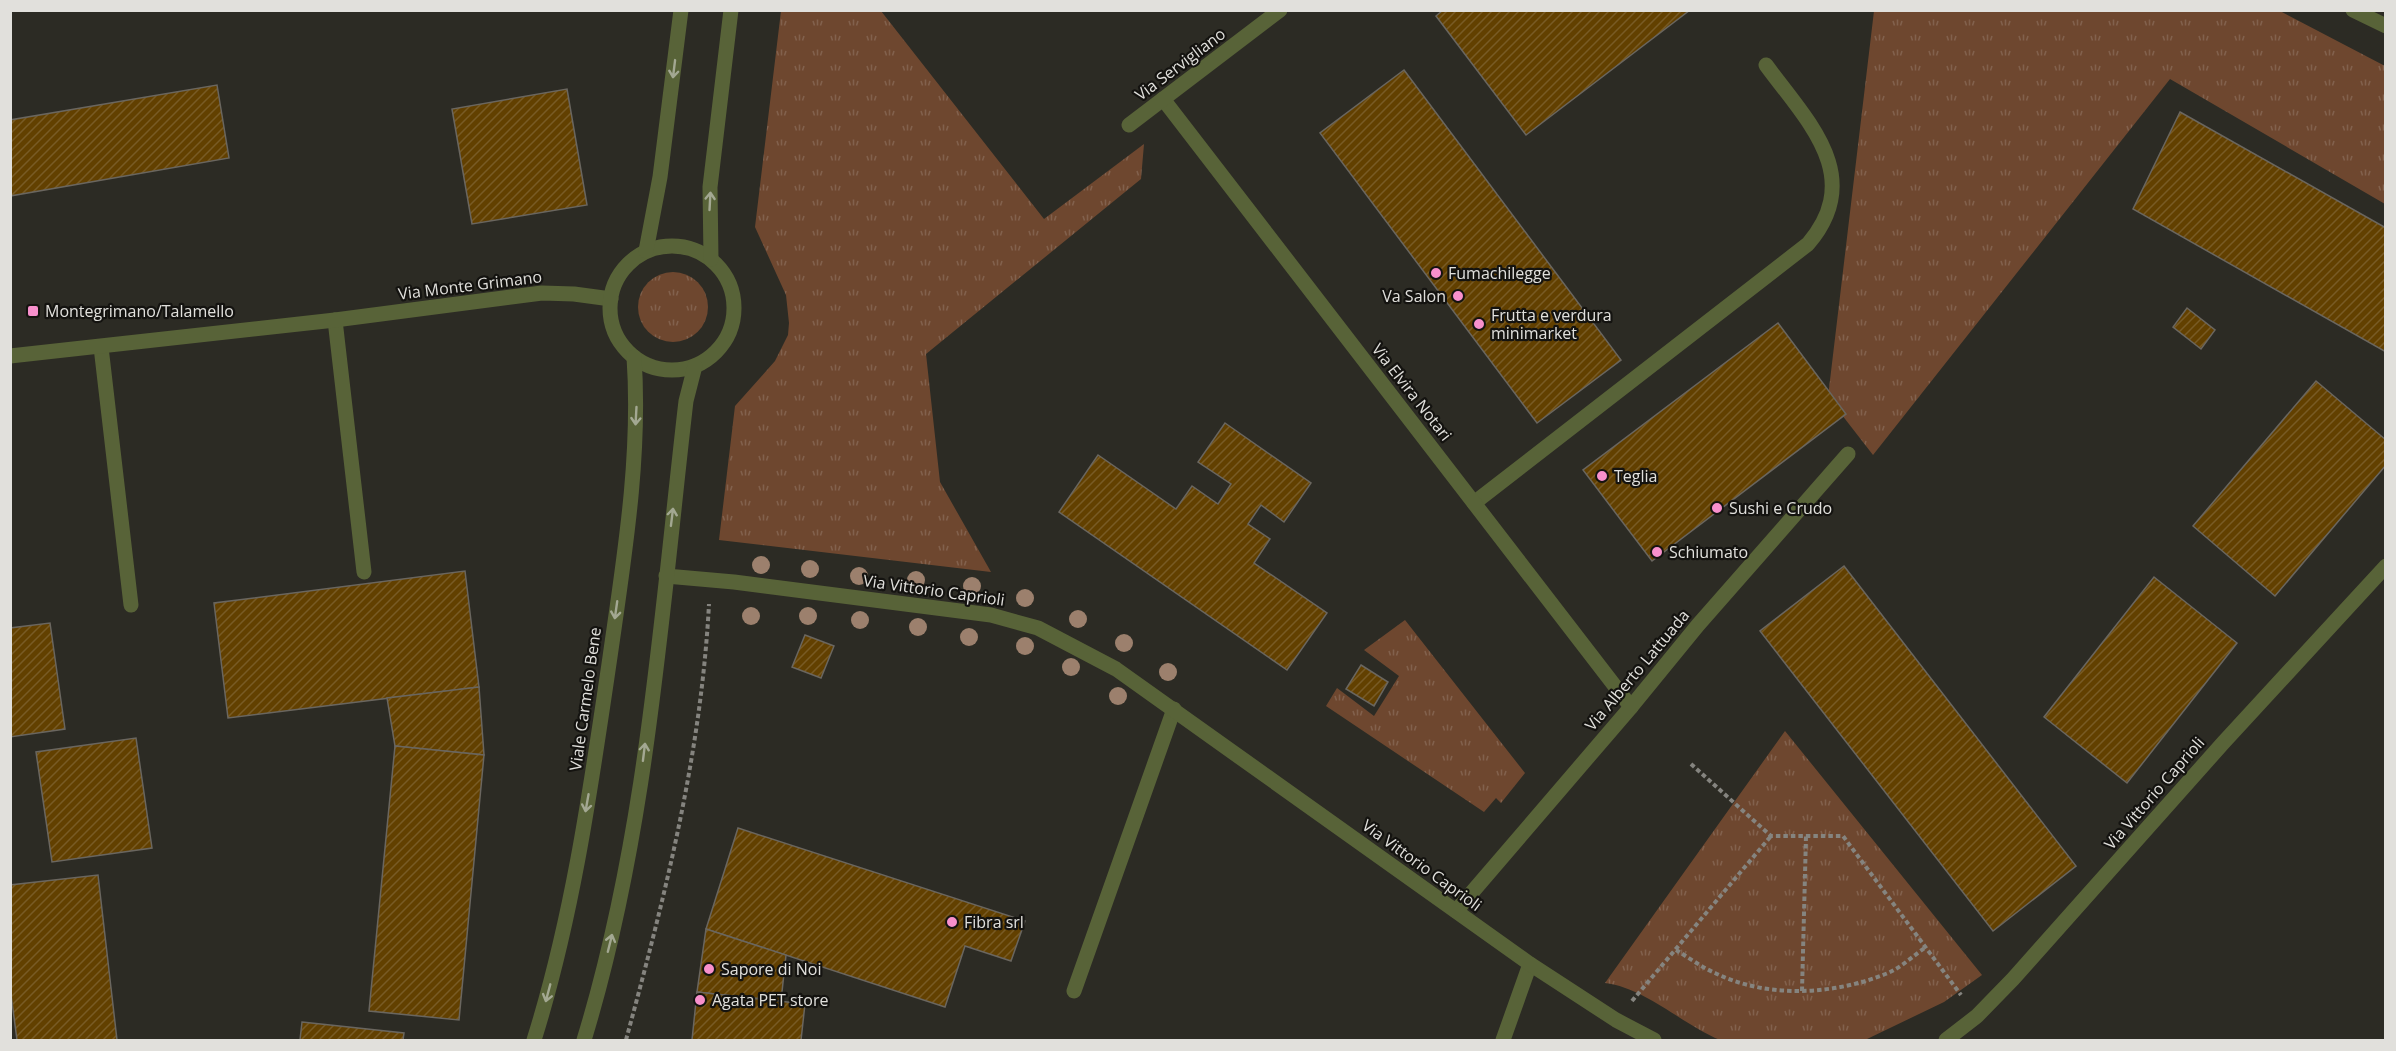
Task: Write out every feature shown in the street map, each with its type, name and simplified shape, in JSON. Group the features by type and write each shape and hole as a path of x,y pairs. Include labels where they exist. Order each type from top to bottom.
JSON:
{"street":[{"path":"646,251 660,177 681,10"},
{"path":"711,259 710,194 731,10"},
{"name":"Via Servigliano","path":"1129,125 1280,10"},
{"path":"2354,10 2385,26"},
{"path":"1474,503 1808,244 1821,228 1829,213 1833,197 1833,180 1825,148 1766,65"},
{"name":"Via Elvira Notari","path":"1164,99 1631,707"},
{"path":"659,247 686,247 711,259 723,273 732,290 735,308 732,326 724,343 711,357 695,366 680,370 663,370 648,366 634,357 623,346 614,331 610,315 610,299 617,279 629,263 646,251 659,247"},
{"name":"Via Monte Grimano","path":"10,356 335,320 542,293 574,294 610,299"},
{"path":"335,320 364,572"},
{"path":"101,347 131,605"},
{"name":"Viale Carmelo Bene","path":"534,1041 569,903 602,711 631,488 636,409 634,357"},
{"path":"584,1041 613,929 631,839 641,776 686,401 695,366"},
{"name":"Via Alberto Lattuada","path":"1456,911 1631,707 1698,625 1848,454"},
{"name":"Via Vittorio Caprioli","path":"1947,1041 1977,1016 2013,980 2223,742 2385,566"},
{"name":"Via Vittorio Caprioli","path":"666,576 973,612 1038,628 1100,659 1174,709 1530,964 1616,1020 1654,1041"},
{"path":"1074,991 1174,709"},
{"path":"1503,1041 1530,964"}],"path":[{"path":"626,1041 661,911 686,799 702,687 710,580"},
{"path":"1691,764 1772,836 1843,836 1977,1016"},
{"path":"1616,1020 1772,836"},
{"path":"1802,992 1806,836"},
{"path":"1676,950 1716,974 1758,988 1802,992 1842,987 1890,972 1926,947"}],"green space":[{"path":"781,11 881,11 1044,219 1144,144 1141,179 926,354 940,482 991,572 719,540 735,406 775,361 788,335 786,295 755,227"},
{"path":"1874,11 2280,11 2385,66 2385,204 2170,79 1873,455 1828,397"},
{"path":"680,272 693,278 702,287 706,293 708,307 706,321 698,332 687,340 666,342 648,332 640,321 638,300 648,282 659,274"},
{"path":"1405,620 1525,773 1501,803 1496,798 1484,812 1326,706 1337,688 1374,716 1399,676 1364,650"},
{"path":"1785,731 1982,975 1944,1002 1865,1040 1720,1040 1650,999 1620,986 1605,983"}],"building":[{"path":"1443,10 1690,10 1526,135 1436,16"},
{"path":"1404,70 1621,360 1537,423 1320,133"},
{"path":"217,85 229,158 10,196 10,120"},
{"path":"567,89 587,205 472,224 452,109"},
{"path":"2180,112 2386,228 2386,352 2133,209"},
{"path":"2187,308 2215,330 2201,349 2173,327"},
{"path":"1778,323 1846,414 1652,561 1583,470"},
{"path":"2316,381 2386,440 2386,465 2275,596 2193,526"},
{"path":"1225,423 1311,483 1284,522 1261,505 1248,524 1270,539 1254,563 1327,613 1287,670 1059,512 1098,455 1176,509 1192,486 1218,504 1231,484 1198,462"},
{"path":"1844,566 2076,866 1993,931 1760,631"},
{"path":"465,571 479,687 228,718 214,603"},
{"path":"2154,577 2237,643 2127,783 2044,717"},
{"path":"50,623 65,729 10,737 10,628"},
{"path":"805,635 834,646 821,678 792,667"},
{"path":"1361,665 1388,682 1374,706 1346,689"},
{"path":"479,687 484,755 395,746 387,698"},
{"path":"136,738 152,848 52,862 36,752"},
{"path":"395,746 484,755 459,1020 369,1011"},
{"path":"738,828 1025,921 1011,961 965,946 945,1007 706,929"},
{"path":"98,875 117,1040 17,1040 10,987 10,885"},
{"path":"706,929 786,955 781,1001 697,992"},
{"path":"697,992 805,1004 801,1040 692,1040"},
{"path":"302,1022 404,1033 403,1040 300,1040"}],"place":[{"name":"Fumachilegge","path":"1436,273"},
{"name":"Va Salon","path":"1458,296"},
{"name":"Montegrimano/Talamello","path":"33,311"},
{"name":"Frutta e verdura minimarket","path":"1479,324"},
{"name":"Teglia","path":"1602,476"},
{"name":"Sushi e Crudo","path":"1717,508"},
{"name":"Schiumato","path":"1657,552"},
{"name":"Fibra srl","path":"952,922"},
{"name":"Sapore di Noi","path":"709,969"},
{"name":"Agata PET store","path":"700,1000"}]}
